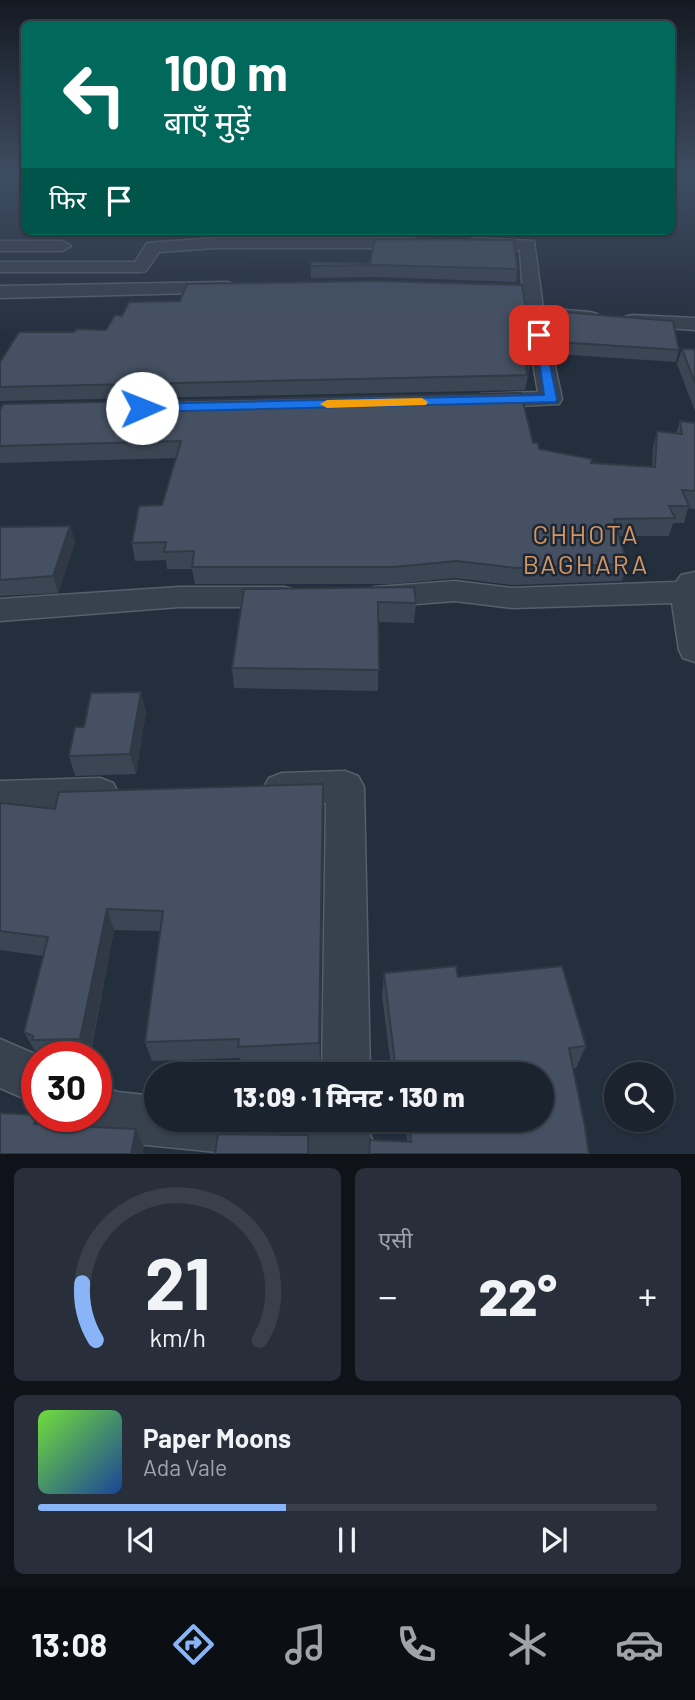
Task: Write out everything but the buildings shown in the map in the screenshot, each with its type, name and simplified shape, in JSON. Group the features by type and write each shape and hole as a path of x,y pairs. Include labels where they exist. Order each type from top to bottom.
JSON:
{"street":[{"path":"0,267 140,267 146,247 215,243 437,243"},
{"path":"456,401 551,399 534,313 525,291 528,246 463,243"},
{"path":"0,246 84,246"},
{"path":"0,292 250,287"},
{"path":"534,313 695,324"},
{"path":"352,597 392,597 455,591 513,598 564,598 690,587 695,650"},
{"path":"0,610 179,597 312,596"},
{"path":"248,790 345,787 346,1062"},
{"path":"0,797 138,793"},
{"path":"0,1063 21,1073"},
{"path":"112,1115 346,1138"}],"slow traffic":[{"path":"327,404 422,402"}],"district":[{"name":"CHHOTA BAGHARA","path":"586,550"}],"route":[{"path":"142,408 551,399 539,335"}]}
